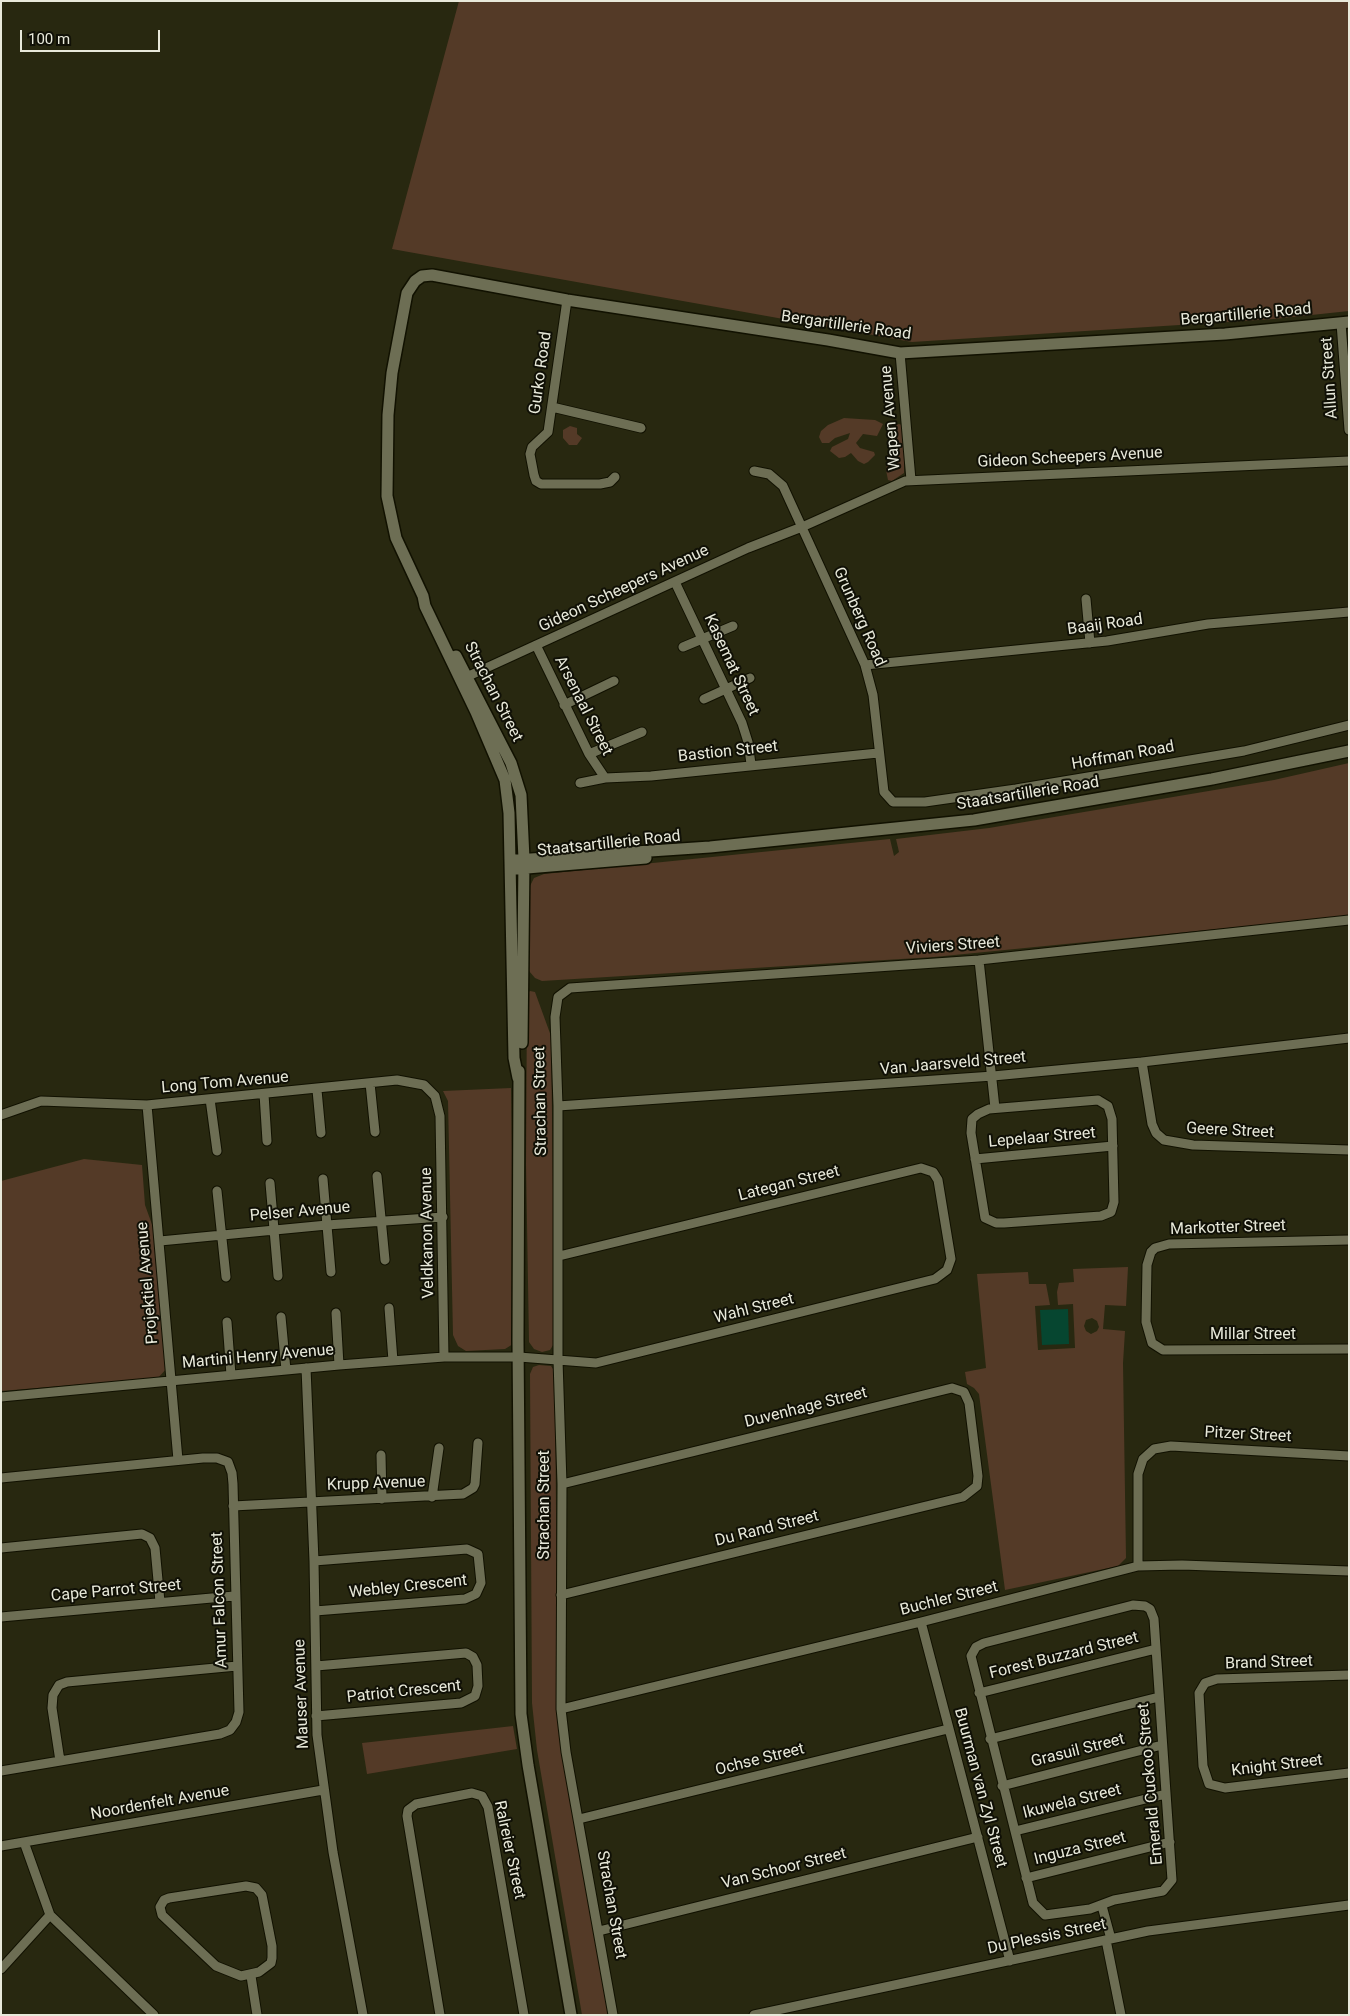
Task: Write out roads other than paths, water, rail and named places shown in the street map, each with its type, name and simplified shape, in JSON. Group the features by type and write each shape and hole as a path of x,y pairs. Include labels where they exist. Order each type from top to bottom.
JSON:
{"street":[{"name":"Bergartillerie Road","path":"432,275 567,300 828,340 900,353 1225,334 1345,323"},
{"name":"Strachan Street","path":"432,275 422,276 415,281 407,293 392,373 387,496 394,531 423,596 425,606 516,776 523,812 517,864 522,1046 518,1078 522,1714 528,1765 571,2015"},
{"name":"Gurko Road","path":"567,300 548,432 532,447 530,454 536,481 541,484 600,484 610,482 615,477"},
{"name":"Allun Street","path":"1345,323 1349,430"},
{"name":"Wapen Avenue","path":"900,353 911,480"},
{"path":"552,407 642,428"},
{"name":"Gideon Scheepers Avenue","path":"463,678 748,548 802,528 886,488 911,480 1349,461"},
{"path":"754,471 769,474 780,482 802,528"},
{"name":"Grunberg Road","path":"802,528 865,665 873,695 878,753 884,792 893,802 899,803"},
{"name":"Kasemat Street","path":"675,582 746,735 751,764"},
{"path":"1086,599 1090,643"},
{"name":"Baaij Road","path":"865,665 1090,643 1208,624 1349,612"},
{"path":"683,647 733,626"},
{"name":"Arsenaal Street","path":"536,645 589,754 605,778"},
{"path":"704,699 750,678"},
{"path":"564,704 614,681"},
{"name":"Hoffman Road","path":"899,803 925,802 1016,789 1244,751 1349,725"},
{"path":"589,754 642,732"},
{"name":"Staatsartillerie Road","path":"517,864 710,847 974,820 1212,779 1349,751"},
{"name":"Bastion Street","path":"580,783 605,778 651,776 751,764 878,753"},
{"name":"Viviers Street","path":"561,993 570,988 586,986 979,960 1349,920"},
{"path":"979,960 995,1108"},
{"name":"Strachan Street","path":"561,993 555,1003 558,1106 558,1360 562,1484 562,1710 566,1752 580,1819 613,2015"},
{"name":"Van Jaarsveld Street","path":"558,1106 993,1076 1142,1062 1349,1038"},
{"name":"Geere Street","path":"1142,1062 1152,1124 1156,1133 1164,1140 1193,1145 1349,1150"},
{"name":"Long Tom Avenue","path":"1,1115 41,1102 147,1105 317,1090 397,1080 424,1085 435,1096 439,1108"},
{"path":"370,1084 375,1132"},
{"path":"317,1090 321,1132"},
{"path":"264,1094 267,1141"},
{"path":"210,1099 217,1151"},
{"path":"1102,1101 1110,1110 1114,1202 1111,1212 1102,1216 1004,1223 990,1222 985,1218 982,1210 971,1133 972,1119 984,1110 995,1108 1102,1101"},
{"name":"Projektiel Avenue","path":"147,1105 178,1460"},
{"name":"Veldkanon Avenue","path":"439,1108 443,1217 444,1357"},
{"name":"Lepelaar Street","path":"975,1159 1112,1146"},
{"name":"Lategan Street","path":"559,1256 921,1168 933,1172 938,1180 950,1251 949,1264"},
{"path":"377,1176 385,1260"},
{"path":"323,1179 332,1272"},
{"path":"270,1183 278,1276"},
{"path":"217,1191 226,1277"},
{"name":"Pelser Avenue","path":"160,1241 381,1220 443,1217"},
{"name":"Markotter Street","path":"1157,1348 1149,1337 1146,1322 1148,1265 1151,1252 1155,1248 1169,1244 1349,1240"},
{"name":"Wahl Street","path":"519,1357 584,1363 613,1360 935,1279 942,1276 949,1264"},
{"path":"389,1308 393,1361"},
{"path":"336,1313 340,1364"},
{"path":"281,1317 286,1370"},
{"path":"227,1322 231,1375"},
{"name":"Millar Street","path":"1157,1348 1169,1350 1349,1349"},
{"name":"Martini Henry Avenue","path":"1,1397 340,1364 444,1357 519,1357"},
{"name":"Mauser Avenue","path":"306,1368 314,1560 316,1716 324,1790 362,2015"},
{"name":"Duvenhage Street","path":"562,1484 952,1388 964,1392 969,1403 978,1476 977,1486"},
{"name":"Krupp Avenue","path":"233,1506 463,1494 472,1488 477,1471 478,1443"},
{"name":"Pitzer Street","path":"1138,1566 1138,1474 1140,1465 1148,1453 1162,1446 1171,1446 1349,1456"},
{"path":"432,1497 439,1448"},
{"path":"381,1455 382,1499"},
{"name":"Amur Falcon Street","path":"1,1478 178,1460 217,1458 228,1462 232,1473 234,1596 239,1712 236,1722 230,1730 220,1734 1,1771"},
{"name":"Du Rand Street","path":"561,1595 963,1497 977,1486"},
{"path":"1,1548 142,1534 150,1538 156,1548 160,1602"},
{"name":"Webley Crescent","path":"314,1560 467,1549 478,1554 481,1583 476,1594 465,1599 315,1611"},
{"name":"Buchler Street","path":"562,1710 1138,1566 1182,1565 1349,1572"},
{"name":"Cape Parrot Street","path":"1,1617 234,1596"},
{"name":"Emerald Cuckoo Street","path":"1133,1605 1146,1606 1153,1614 1156,1649 1158,1697 1173,1873 1169,1886 1163,1890 1114,1900 1102,1906 1054,1915 1045,1915 1033,1903 979,1693 971,1662 973,1651 980,1645 1133,1605"},
{"name":"Buurman van Zyl Street","path":"920,1622 1010,1961"},
{"name":"Forest Buzzard Street","path":"979,1693 1156,1649"},
{"name":"Patriot Crescent","path":"316,1666 466,1653 472,1656 477,1665 478,1686 475,1696 461,1703 316,1716"},
{"path":"60,1761 52,1708 52,1695 59,1685 67,1682 237,1666"},
{"name":"Brand Street","path":"1210,1784 1203,1766 1199,1693 1205,1683 1217,1679 1349,1675"},
{"path":"990,1739 1158,1697"},
{"name":"Ochse Street","path":"580,1819 948,1729"},
{"name":"Grasuil Street","path":"1002,1786 1162,1745"},
{"name":"Knight Street","path":"1210,1784 1225,1788 1349,1773"},
{"name":"Noordenfelt Avenue","path":"1,1846 324,1790"},
{"name":"Ralreier Street","path":"440,2015 407,1816 408,1810 416,1804 472,1793 482,1796 488,1807 524,2015"},
{"name":"Ikuwela Street","path":"1014,1831 1166,1794"},
{"name":"Van Schoor Street","path":"599,1931 978,1836"},
{"path":"24,1842 50,1915 154,2015"},
{"name":"Inguza Street","path":"1026,1878 1170,1842"},
{"path":"246,1886 256,1888 264,1901 272,1958 266,1968 251,1976 242,1976 216,1966 162,1915 160,1911 161,1903 169,1898 181,1896 246,1886"},
{"name":"Du Plessis Street","path":"754,2015 1148,1931 1349,1905"},
{"path":"1102,1906 1121,2015"},
{"path":"1,1969 50,1915"},
{"path":"251,1976 257,2015"}]}
